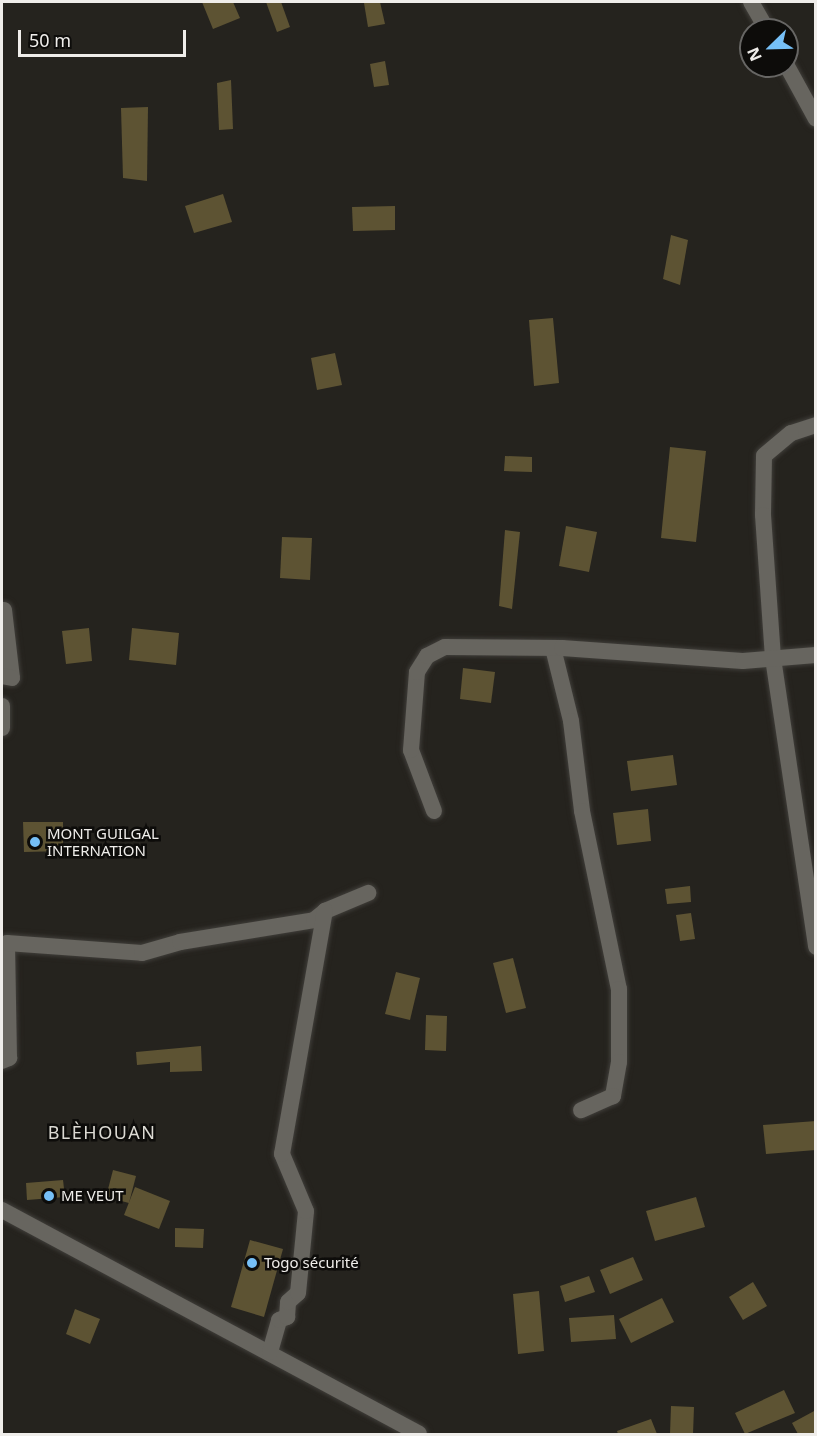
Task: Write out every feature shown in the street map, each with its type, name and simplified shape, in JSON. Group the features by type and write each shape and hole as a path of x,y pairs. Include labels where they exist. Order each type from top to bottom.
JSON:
{"street":[{"path":"752,2 761,18"},
{"path":"793,78 816,119"},
{"path":"816,425 791,433 764,456 763,515 773,658 816,947"},
{"path":"2,614 4,610 12,678 2,676"},
{"path":"434,811 411,750 417,672 428,656 445,647 553,648 743,661 816,655"},
{"path":"553,648 571,721 582,812 619,989 619,1062 613,1096 581,1110"},
{"path":"2,706 2,728"},
{"path":"2,1061 9,1058 7,943 142,953 180,942 314,920 326,911 368,892"},
{"path":"270,1352 279,1320 287,1317 288,1302 298,1293 306,1211 282,1154 326,911"},
{"path":"2,1210 270,1352 418,1434"}],"building":[{"path":"202,2 233,2 240,18 213,29"},
{"path":"266,2 281,2 290,27 277,32"},
{"path":"380,2 385,24 368,27 364,3"},
{"path":"385,61 389,85 374,87 370,64"},
{"path":"231,80 233,129 219,130 217,83"},
{"path":"148,107 147,181 123,178 121,108"},
{"path":"223,194 232,222 194,233 185,206"},
{"path":"395,206 395,230 353,231 352,207"},
{"path":"671,235 688,240 680,285 663,279"},
{"path":"553,318 559,383 534,386 529,320"},
{"path":"335,353 342,385 317,390 311,358"},
{"path":"670,447 706,451 696,542 661,538"},
{"path":"505,456 532,457 532,472 504,471"},
{"path":"566,526 597,532 589,572 559,566"},
{"path":"505,530 520,532 512,609 499,606"},
{"path":"282,537 312,538 310,580 280,578"},
{"path":"89,628 92,661 66,664 62,631"},
{"path":"132,628 179,633 176,665 129,660"},
{"path":"463,668 495,672 491,703 460,699"},
{"path":"673,755 677,785 631,791 627,761"},
{"path":"648,809 651,841 617,845 613,813"},
{"path":"23,822 63,822 63,851 24,852"},
{"path":"690,886 691,902 667,904 665,889"},
{"path":"691,913 695,939 680,941 676,915"},
{"path":"513,958 526,1008 506,1013 493,963"},
{"path":"396,972 420,978 410,1020 385,1014"},
{"path":"426,1015 447,1016 446,1051 425,1050"},
{"path":"201,1046 202,1071 170,1072 170,1062 137,1065 136,1052"},
{"path":"816,1121 816,1150 766,1154 763,1125"},
{"path":"113,1170 136,1176 129,1203 106,1197"},
{"path":"63,1180 65,1197 27,1200 26,1183"},
{"path":"135,1187 170,1201 159,1229 124,1215"},
{"path":"696,1197 705,1227 655,1241 646,1211"},
{"path":"175,1228 204,1229 203,1248 175,1247"},
{"path":"250,1240 283,1249 264,1317 231,1307"},
{"path":"633,1257 643,1280 610,1294 600,1270"},
{"path":"589,1276 595,1292 565,1302 560,1286"},
{"path":"753,1282 767,1306 743,1320 729,1297"},
{"path":"539,1291 544,1351 518,1354 513,1294"},
{"path":"662,1298 674,1322 631,1343 619,1319"},
{"path":"75,1309 100,1319 90,1344 66,1334"},
{"path":"614,1315 616,1339 571,1342 569,1318"},
{"path":"784,1390 795,1413 745,1434 735,1413"},
{"path":"671,1406 694,1407 693,1434 670,1434"},
{"path":"816,1410 816,1434 798,1434 792,1423"},
{"path":"651,1419 657,1434 618,1434 617,1431"}],"place":[{"name":"MONT GUILGAL INTERNATION","path":"35,842"},
{"name":"ME VEUT","path":"49,1196"},
{"name":"Togo sécurité","path":"252,1263"}],"district":[{"name":"BLÈHOUAN","path":"102,1132"}]}
